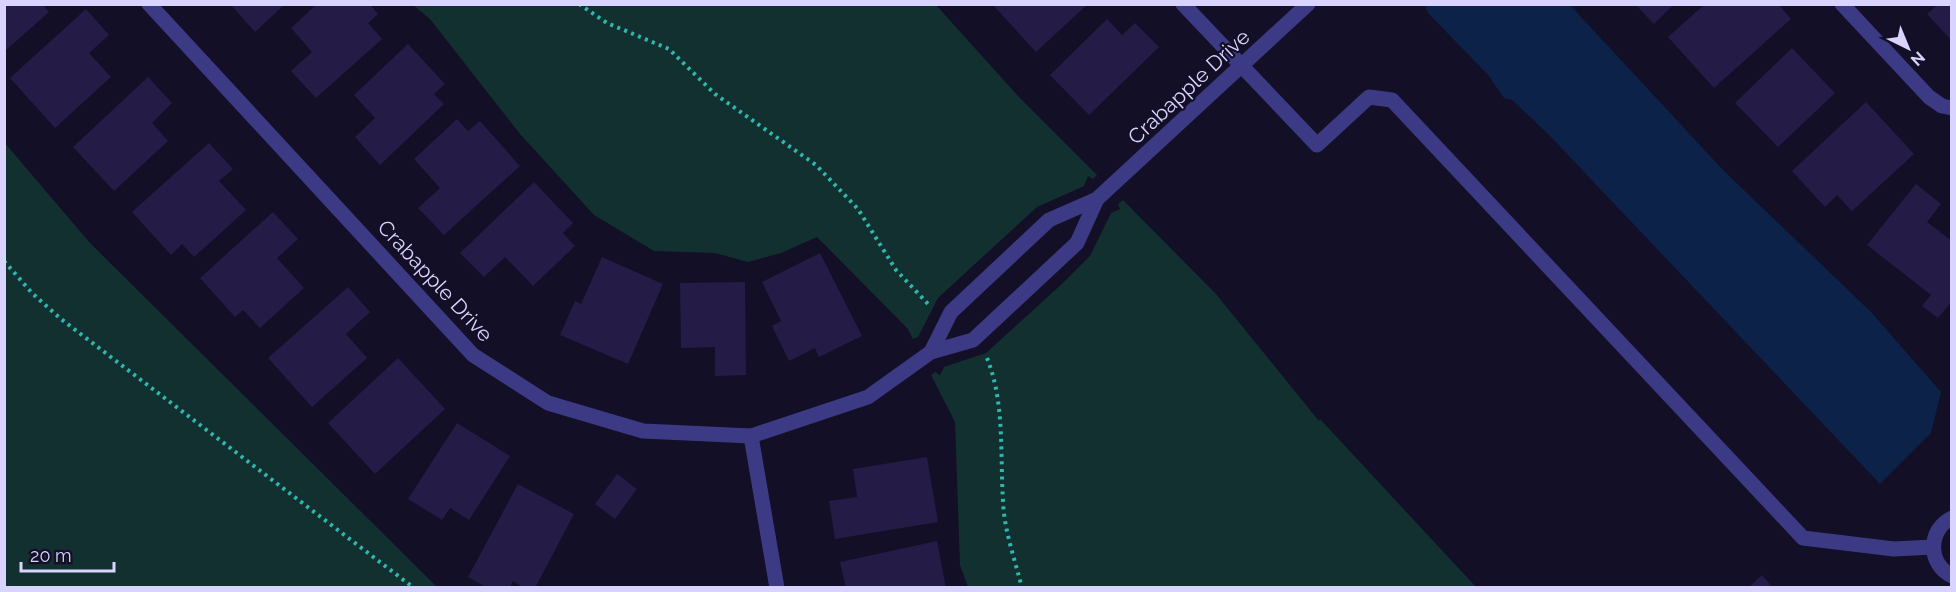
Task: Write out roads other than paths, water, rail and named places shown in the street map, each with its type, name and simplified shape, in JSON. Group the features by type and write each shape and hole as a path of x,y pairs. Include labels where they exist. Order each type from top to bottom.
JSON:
{"street":[{"name":"Crabapple Drive","path":"149,4 473,355 548,403 644,432 751,436 868,397 932,352 974,340 1077,243 1097,199"},
{"path":"1183,4 1317,145 1369,97 1392,100 1803,538 1894,549 1933,547"},
{"name":"Crabapple Drive","path":"932,352 951,312 1049,220 1097,199 1308,4"},
{"path":"1842,4 1929,97 1942,106 1952,108"},
{"path":"751,436 777,588"},
{"path":"1952,518 1940,527 1933,547 1940,566 1952,576"}],"water":[{"path":"1425,5 1570,5 1723,170 1871,312 1941,392 1931,433 1880,484 1548,134 1512,100 1504,98 1488,75 1428,13"}]}
